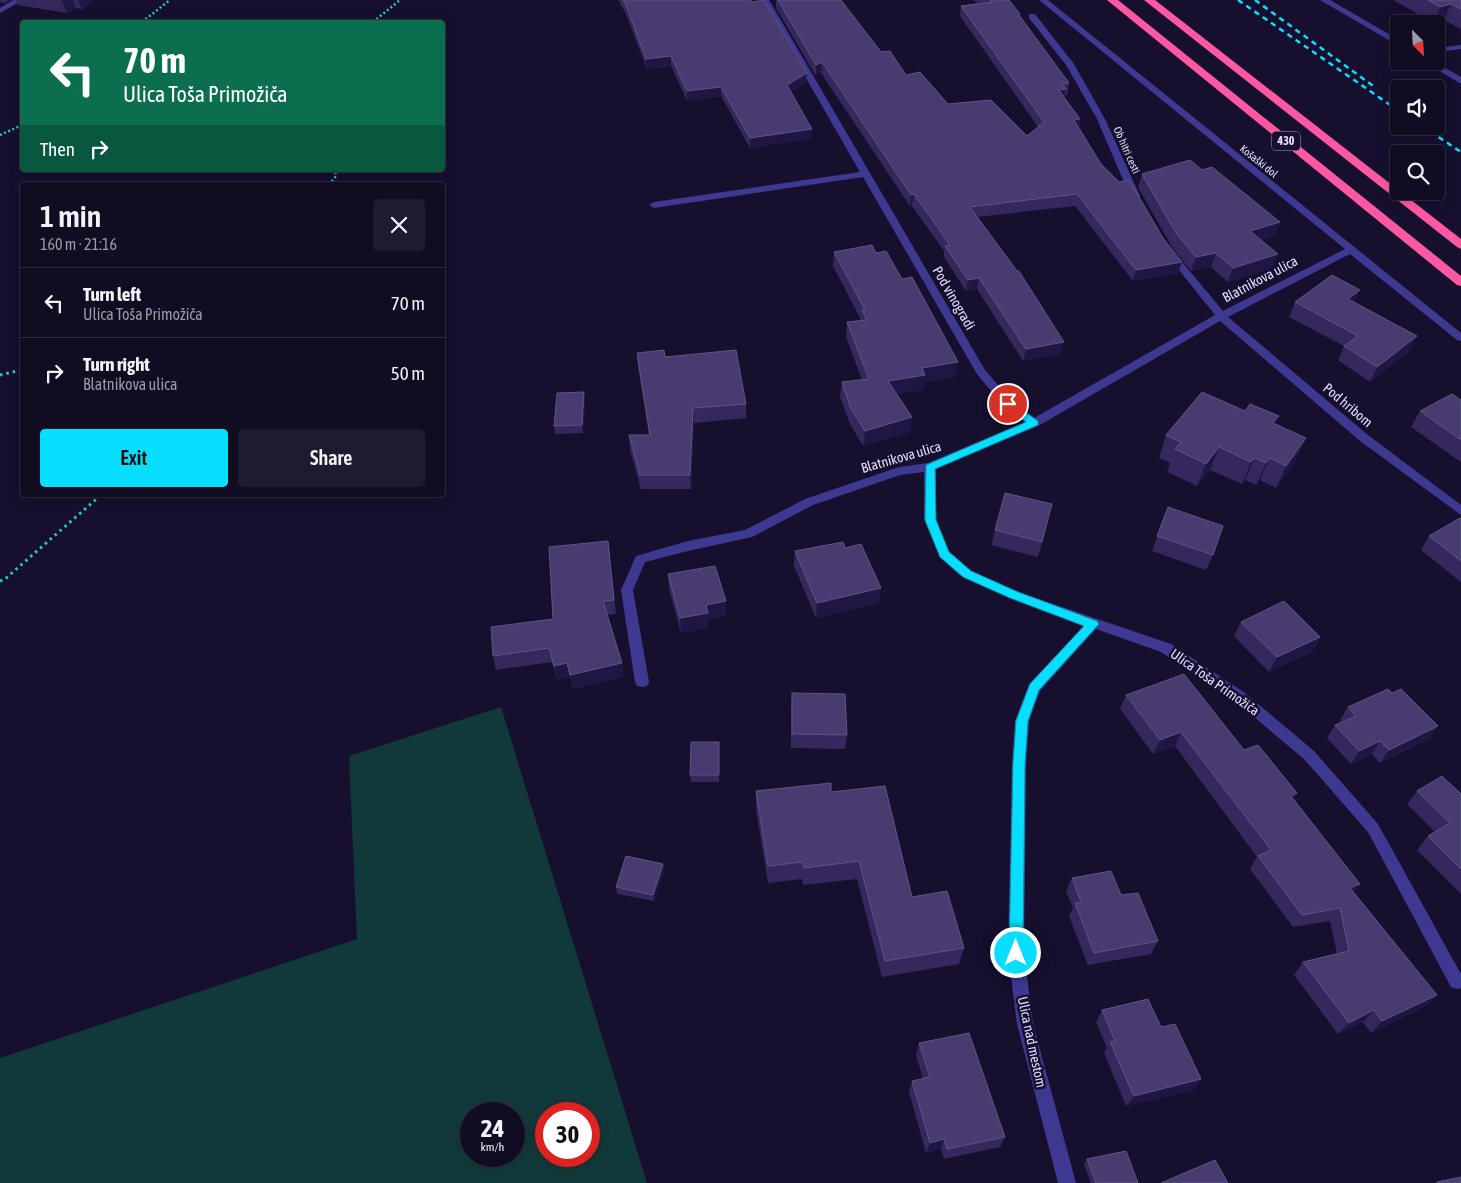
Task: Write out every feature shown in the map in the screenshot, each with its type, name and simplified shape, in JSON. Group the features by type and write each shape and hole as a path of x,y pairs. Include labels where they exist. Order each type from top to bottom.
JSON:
{"highway":[{"name":"430","path":"1112,0 1461,282"},
{"name":"430","path":"1149,0 1461,245"}],"street":[{"path":"0,11 19,0"},
{"name":"Pod vinogradi","path":"765,0 981,372 1008,404 1034,423"},
{"name":"Košaški dol","path":"1043,0 1461,338"},
{"path":"1324,0 1390,39"},
{"name":"Ob hitri cesti","path":"1032,16 1070,64 1101,119 1138,201"},
{"path":"1445,49 1461,47"},
{"path":"1442,70 1461,81"},
{"path":"654,205 867,174"},
{"path":"1162,241 1222,316"},
{"name":"Blatnikova ulica","path":"642,682 627,590 640,559 688,546 748,534 809,502 899,471 930,467 1034,423 1222,316 1350,250"},
{"name":"Pod hribom","path":"1222,316 1364,438 1461,511"},
{"name":"Ulica Toša Primožiča","path":"930,467 930,520 944,554 967,574 1014,595 1166,648 1240,698 1309,755 1373,828 1457,982"},
{"name":"Ulica nad mestom","path":"1066,1183 1025,1024 1016,953 1019,764 1022,721 1034,688 1093,624"}],"path":[{"path":"145,20 170,0"},
{"path":"376,20 400,0"},
{"path":"0,135 20,126"},
{"path":"0,375 20,370"},
{"path":"0,581 5,579 99,497"}],"green space":[{"path":"501,707 647,1183 0,1183 0,1058 357,939 349,756"}],"building":[{"path":"623,0 750,0 752,2 764,0 807,73 787,85 812,129 750,138 721,87 687,91 671,56 646,59"},
{"path":"778,0 841,0 881,52 890,51 906,75 920,72 948,104 991,100 1027,136 1044,122 961,6 993,2 990,0 1009,0 1069,83 1062,84 1066,89 1059,90 1080,119 1074,120 1101,164 1119,182 1129,180 1163,238 1182,262 1136,270 1077,194 970,207 1017,271 1019,271 1064,342 1026,349 979,278 968,280 945,246 950,245 914,194 911,195 822,62 816,65"},
{"path":"1428,0 1461,0 1461,9 1451,4 1440,7"},
{"path":"1190,160 1202,170 1212,167 1280,222 1250,231 1278,254 1233,268 1216,253 1196,257 1176,233 1142,174"},
{"path":"872,245 876,253 886,251 902,279 912,277 958,362 922,368 925,375 888,381 912,417 865,431 851,409 842,382 869,379 847,322 867,320 862,310 865,310 834,252"},
{"path":"1332,275 1360,290 1348,299 1417,336 1377,367 1344,346 1358,336 1295,302"},
{"path":"664,350 665,357 736,350 746,404 693,408 690,475 640,475 629,435 650,435 637,353"},
{"path":"584,392 582,425 554,426 557,393"},
{"path":"1202,392 1245,411 1250,404 1279,416 1273,423 1306,438 1286,466 1270,458 1266,463 1255,458 1251,462 1219,447 1206,464 1175,449 1181,442 1166,435"},
{"path":"1452,394 1461,400 1461,440 1420,411"},
{"path":"1005,493 1052,504 1042,542 995,530"},
{"path":"1168,507 1223,526 1213,555 1157,536"},
{"path":"1461,519 1461,561 1429,536"},
{"path":"608,541 614,600 603,601 622,663 570,675 567,663 554,666 549,648 493,656 491,627 553,619 549,547"},
{"path":"843,542 845,548 861,544 881,588 817,603 795,551"},
{"path":"715,566 726,601 706,605 708,613 680,618 668,574"},
{"path":"1284,601 1320,637 1277,657 1241,622"},
{"path":"1184,674 1244,750 1258,745 1297,793 1291,796 1360,884 1350,888 1437,995 1382,1021 1374,1010 1349,1023 1303,962 1349,951 1340,908 1302,915 1258,856 1271,850 1181,732 1160,740 1126,695"},
{"path":"1388,689 1392,693 1401,689 1438,726 1389,750 1380,741 1359,751 1335,725 1356,716 1348,707"},
{"path":"792,693 845,694 847,735 792,734"},
{"path":"691,742 719,742 719,775 690,775"},
{"path":"1442,776 1461,794 1461,869 1428,836 1450,823 1417,791"},
{"path":"831,783 831,792 885,786 912,897 947,891 964,948 885,961 859,861 804,868 803,862 768,866 756,791"},
{"path":"626,856 663,864 653,895 616,887"},
{"path":"1111,871 1121,895 1138,893 1158,941 1094,953 1075,903 1081,902 1072,878"},
{"path":"1148,999 1161,1027 1175,1024 1201,1079 1134,1096 1110,1042 1115,1041 1102,1010"},
{"path":"969,1033 1005,1137 947,1149 944,1139 930,1143 912,1081 930,1077 919,1043"},
{"path":"1126,1151 1138,1183 1096,1183 1087,1159"},
{"path":"1215,1160 1228,1183 1161,1183"},
{"path":"1461,1177 1461,1183 1437,1183 1437,1182"}],"railway":[{"path":"1238,0 1390,105"},
{"path":"1255,0 1376,88"},
{"path":"1436,135 1461,152"}],"route":[{"path":"1008,404 1034,423 930,467 930,520 944,554 967,574 1014,595 1093,624 1034,688 1022,721 1019,764 1016,953"}]}
